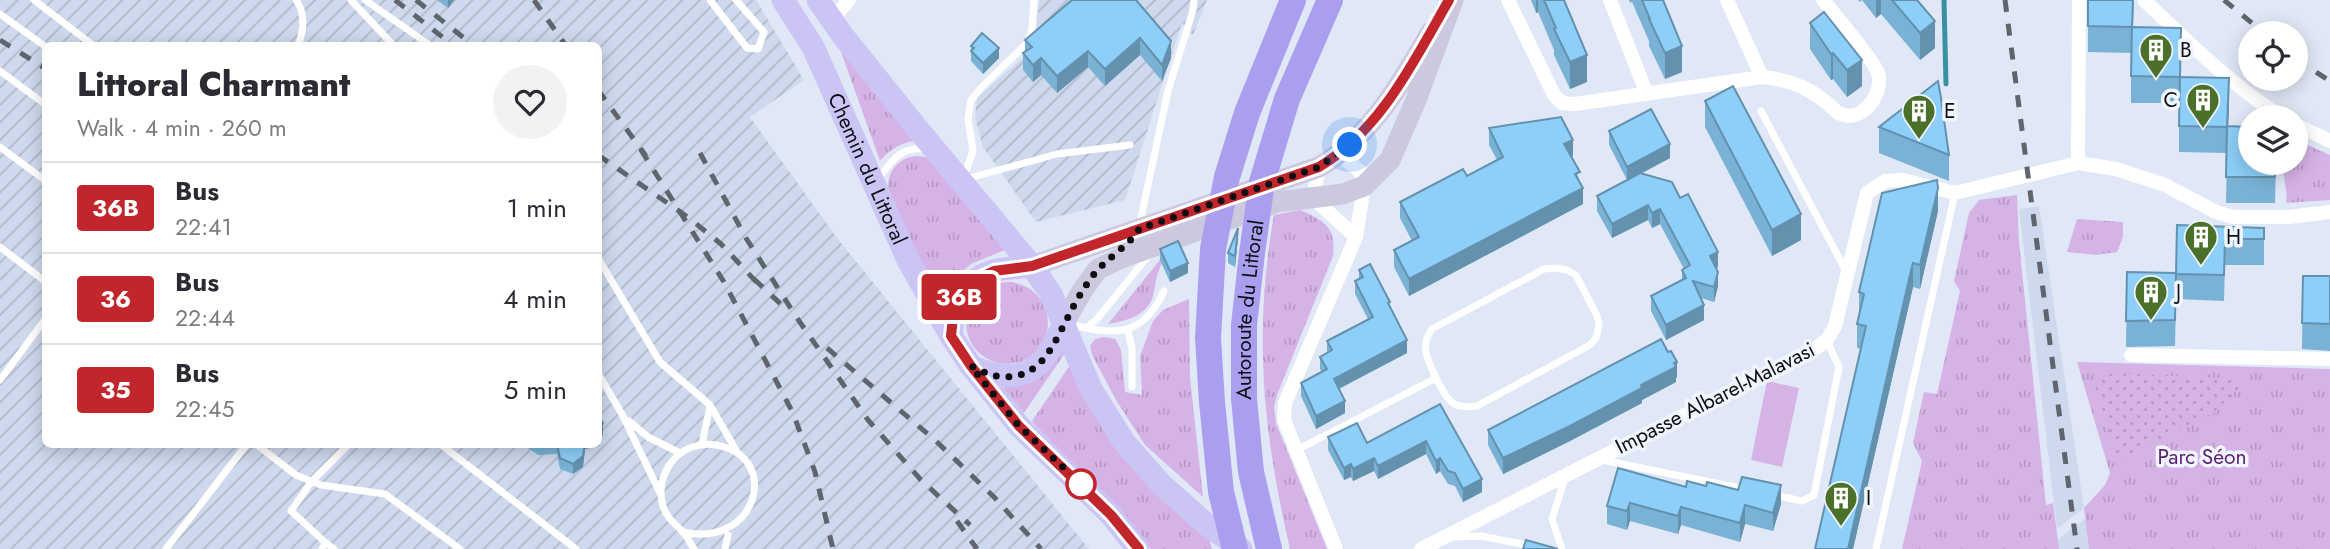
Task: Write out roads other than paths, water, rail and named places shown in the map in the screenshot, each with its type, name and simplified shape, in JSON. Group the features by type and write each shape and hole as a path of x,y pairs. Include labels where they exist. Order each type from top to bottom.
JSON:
{"highway":[{"name":"Autoroute du Littoral","path":"1235,549 1221,492 1212,402 1208,338 1213,249 1227,177 1247,113 1293,0"},
{"name":"Autoroute du Littoral","path":"1269,549 1251,472 1244,399 1244,325 1262,182 1287,99 1330,0"}],"main road":[{"name":"Chemin du Littoral","path":"783,0 813,47 908,260 951,336"},
{"name":"Chemin du Littoral","path":"818,0 937,153 1032,266"},
{"path":"1139,549 1111,515 1019,426 971,366 951,336 958,299 971,282 994,271 1032,266 1075,326 1091,389 1124,442 1161,484 1206,524 1241,549"},
{"path":"971,366 994,376 1024,373 1037,367 1075,326"}],"street":[{"path":"832,20 849,0"},
{"path":"1032,266 1133,236 1319,167 1339,155 1362,135 1397,91 1451,0"},
{"path":"1075,326 1082,291 1098,269 1276,202 1343,194 1364,186 1390,160 1416,100 1451,0"},
{"path":"1508,0 1554,95 1562,103 1575,104 1762,77 1779,78 1805,88 1838,113 1852,115 1865,109 1877,97 1880,86 1878,70 1824,0"},
{"path":"1610,0 1647,93"},
{"path":"1727,0 1762,77"},
{"path":"2079,0 2078,163 2116,169 2165,185 2233,218 2289,218 2330,212"},
{"path":"2144,0 2193,49 2263,105"},
{"path":"2308,131 2330,141"},
{"path":"1336,549 1284,420 1284,403 1356,237 1364,186 1360,171 1339,155"},
{"name":"Impasse Albarel-Malavasi","path":"1422,549 1827,340 1835,326 1867,193 1885,181 1903,180 1955,193 2078,163"},
{"path":"1313,198 1319,167"},
{"path":"1313,198 1356,237"},
{"path":"2131,355 2330,359"}],"lane":[{"path":"34,0 89,42"},
{"path":"296,0 300,6 304,29 299,42"},
{"path":"351,0 390,42"},
{"path":"365,0 425,42"},
{"path":"710,0 747,48 758,48 764,32 736,0"},
{"path":"962,180 973,151 968,119 971,100 1028,43 1034,0"},
{"path":"1133,236 1168,91 1194,0"},
{"path":"0,14 42,44"},
{"path":"0,71 42,102"},
{"path":"1761,111 1847,274"},
{"path":"962,180 1056,154 1130,145"},
{"path":"0,147 42,178"},
{"path":"875,182 897,155 911,149 925,148 937,153"},
{"path":"1875,549 1955,193"},
{"path":"1075,326 1096,320 1157,246"},
{"path":"0,247 42,279"},
{"path":"1098,269 1118,250"},
{"path":"602,265 660,362 710,405 749,467 755,482 755,498 750,513 741,526 728,535 697,538 683,532 671,522 623,416 602,380"},
{"path":"1544,268 1567,270 1576,275 1599,325 1596,338 1590,345 1477,406 1458,407 1448,401 1436,378 1424,351 1425,338 1432,329 1544,268"},
{"path":"1075,326 1111,332 1128,331 1141,325 1151,314 1164,291"},
{"path":"0,380 42,323"},
{"path":"1128,331 1132,348 1132,387"},
{"path":"1763,493 1802,501 1814,495 1839,367 1827,340"},
{"path":"1296,450 1436,378"},
{"path":"702,444 710,405"},
{"path":"623,416 648,437 680,453"},
{"path":"660,493 662,478 669,464 680,453 702,444 715,444 739,455"},
{"path":"166,549 244,448"},
{"path":"261,448 296,475 321,485 385,494 460,549"},
{"path":"334,549 324,546 291,511 312,481 345,448"},
{"path":"445,448 576,549"},
{"path":"1595,459 1751,490"},
{"path":"1562,549 1552,519 1566,474"},
{"path":"683,532 694,549"},
{"path":"725,549 728,535"},
{"path":"1449,537 1481,536 1546,549"}],"waterway":[{"path":"1944,0 1946,84"}],"railway":[{"path":"395,0 449,42"},
{"path":"416,0 469,42"},
{"path":"534,0 563,42"},
{"path":"2005,0 2077,549"},
{"path":"2224,0 2249,21"},
{"path":"0,40 42,66"},
{"path":"2308,67 2330,81"},
{"path":"602,96 646,156"},
{"path":"641,150 724,282 793,413 815,472 833,549"},
{"path":"700,153 746,238 797,318 868,420 921,480 970,525"},
{"path":"602,158 689,218 721,244 761,287"},
{"path":"754,279 784,307"},
{"path":"827,348 936,441 994,497 1041,549"},
{"path":"957,521 977,549"}],"place":[{"name":"B","path":"2156,80"},
{"name":"C","path":"2203,130"},
{"name":"E","path":"1919,141"},
{"name":"H","path":"2201,267"},
{"name":"J","path":"2151,322"},
{"name":"I","path":"1841,528"}],"park label":[{"name":"Parc Séon","path":"2202,457"}]}
